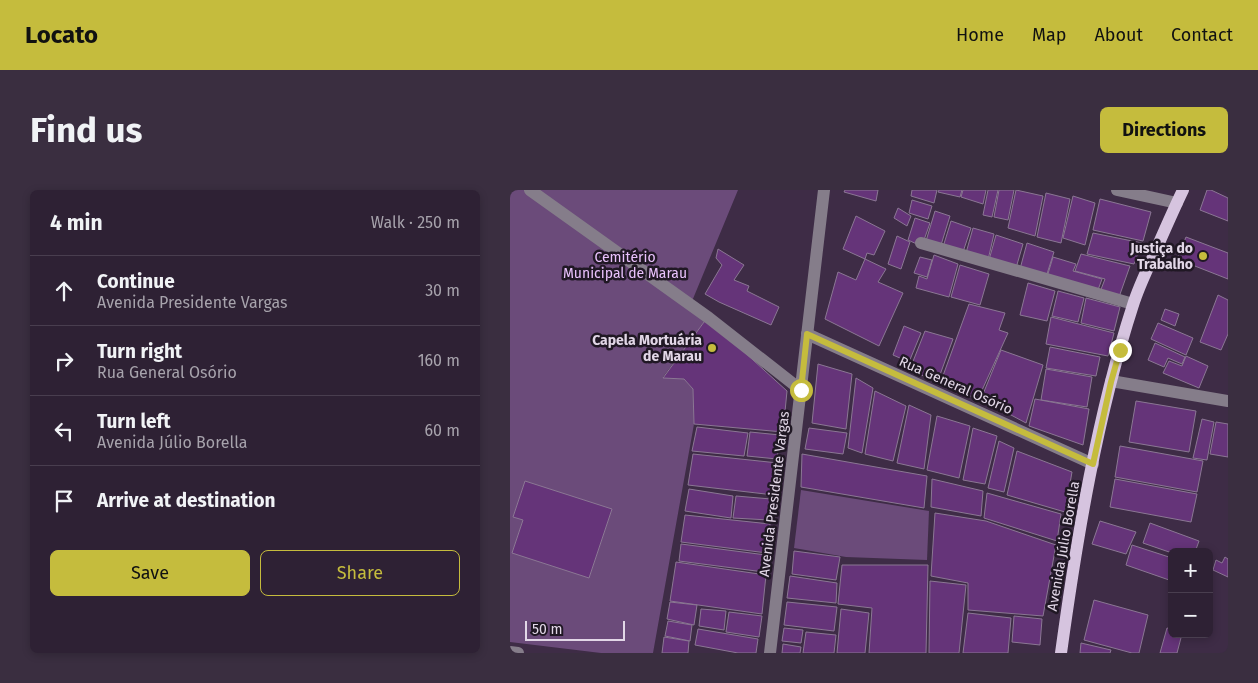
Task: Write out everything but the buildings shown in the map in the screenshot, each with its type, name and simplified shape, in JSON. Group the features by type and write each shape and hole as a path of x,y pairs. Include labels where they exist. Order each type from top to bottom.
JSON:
{"main road":[{"name":"Avenida Júlio Borella","path":"1061,653 1074,562 1111,382 1133,304 1183,190"}],"street":[{"path":"530,190 709,318 801,390"},
{"name":"Avenida Presidente Vargas","path":"770,653 824,190"},
{"path":"1117,190 1177,203"},
{"path":"921,243 1133,304"},
{"name":"Rua General Osório","path":"807,334 1093,464"},
{"path":"1111,382 1228,401"},
{"path":"510,652 518,653"}],"green space":[{"name":"Cemitério Municipal de Marau","path":"510,190 738,190 690,306 707,318 663,377 684,379 693,389 694,424 653,653 601,653 510,642"},
{"path":"801,490 929,511 927,560 846,557 794,548"}],"place":[{"name":"Justiça do Trabalho","path":"1203,256"},
{"name":"Capela Mortuária de Marau","path":"712,348"}],"route":[{"path":"801,390 807,334 1093,464 1120,350"}]}
